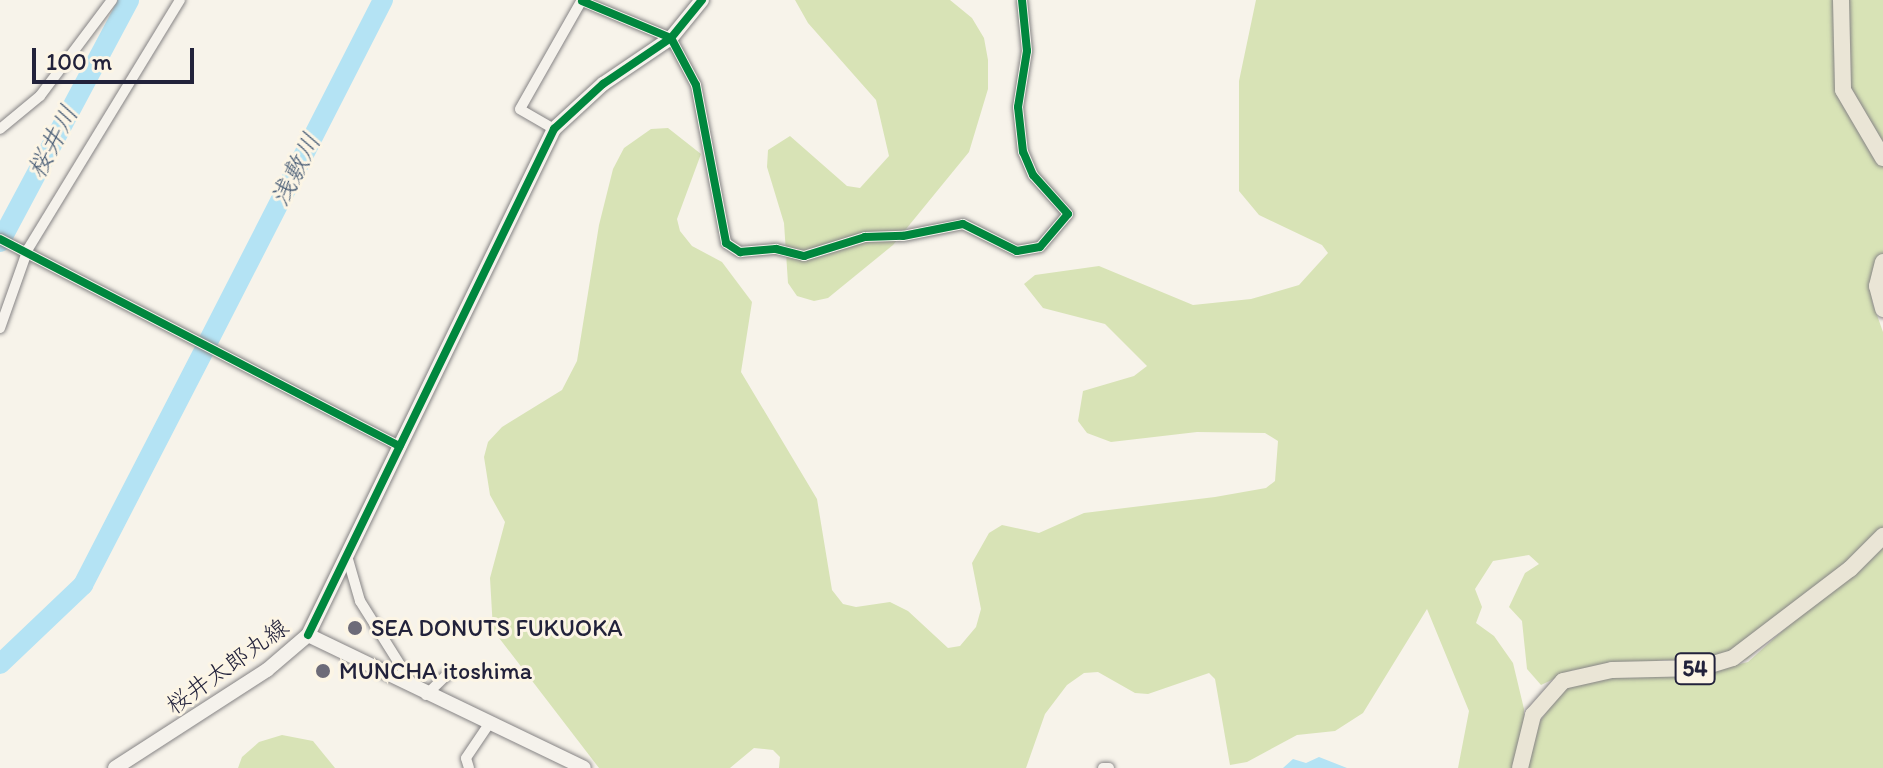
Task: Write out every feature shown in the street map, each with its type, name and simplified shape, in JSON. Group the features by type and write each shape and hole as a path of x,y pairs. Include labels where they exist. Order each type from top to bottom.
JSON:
{"main road":[{"path":"1841,0 1843,90 1883,158"},
{"path":"1883,262 1877,286 1883,309"},
{"name":"54","path":"1520,768 1533,715 1563,681 1612,670 1700,668 1733,658 1757,645 1883,536"}],"street":[{"path":"0,129 40,96 112,0"},
{"path":"0,328 23,248 180,0"},
{"path":"308,635 554,129 603,84 671,38 702,0"},
{"path":"554,129 520,109 582,1 671,38 696,85 724,237 733,251 776,249 804,256 865,237 903,236 963,224 1025,252 1040,247 1068,214 1033,175 1023,152 1018,107 1027,51 1022,0"},
{"path":"0,239 23,248 400,446"},
{"path":"347,556 360,601 420,692 448,674"},
{"name":"桜井太郎丸線","path":"115,768 249,683 308,635 582,768"},
{"path":"469,768 466,758 489,724"}],"green space":[{"path":"795,0 950,0 972,18 984,38 988,60 988,89 969,152 893,245 828,298 814,301 797,296 788,283 784,223 767,167 768,150 790,136 847,186 860,188 889,156 876,100 808,23"},
{"path":"1256,0 1883,0 1883,298 1872,301 1883,332 1883,535 1747,659 1730,664 1665,660 1573,670 1541,685 1527,669 1522,621 1509,607 1525,573 1539,564 1529,555 1493,561 1475,589 1482,607 1476,623 1494,636 1513,663 1524,709 1524,768 1458,768 1469,711 1427,609 1363,713 1335,731 1297,735 1247,762 1230,765 1215,679 1209,673 1148,694 1135,693 1098,672 1084,673 1067,685 1045,714 1026,768 779,768 780,757 773,750 754,748 730,768 599,768 493,630 490,578 505,522 490,495 484,457 488,442 502,427 562,390 577,361 599,225 613,169 624,148 651,129 668,128 701,154 677,219 680,231 692,246 722,262 752,302 741,372 817,499 832,590 843,604 856,607 890,602 908,611 948,648 960,646 976,627 981,609 972,563 989,533 1002,525 1039,533 1084,513 1215,497 1266,488 1275,481 1278,441 1265,433 1197,432 1111,442 1087,433 1078,421 1083,391 1134,376 1147,366 1105,324 1043,308 1024,284 1035,275 1099,266 1193,305 1251,299 1299,285 1328,253 1322,245 1259,215 1239,191 1239,81"},
{"path":"1883,540 1883,768 1527,768 1533,731 1563,689 1606,678 1690,676 1748,662"},
{"path":"282,735 313,741 335,768 238,768 242,757 259,742"}],"water":[{"path":"1319,757 1347,768 1283,768 1293,759 1306,763"}],"waterway":[{"name":"桜井川","path":"0,242 129,0"},
{"name":"浅敷川","path":"209,340 383,0"},
{"name":"浅敷川","path":"0,664 83,585 205,349"}],"cycle path":[{"path":"308,635 554,129 603,84 671,38 702,0"},
{"path":"582,1 671,38 696,85 726,243 740,252 776,249 804,256 865,237 903,236 963,224 1017,251 1040,247 1068,214 1033,175 1023,152 1018,107 1027,51 1022,0"},
{"path":"0,239 400,446"}],"place":[{"name":"SEA DONUTS FUKUOKA","path":"355,628"},
{"name":"MUNCHA itoshima","path":"323,671"}]}
